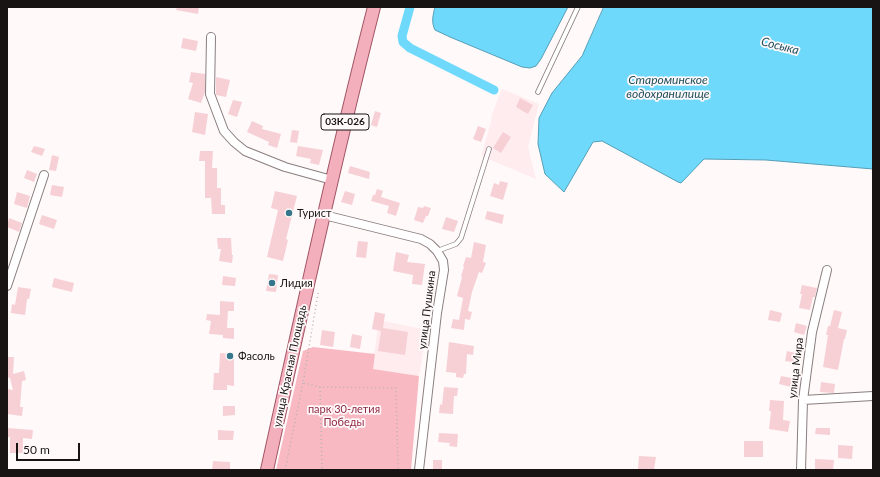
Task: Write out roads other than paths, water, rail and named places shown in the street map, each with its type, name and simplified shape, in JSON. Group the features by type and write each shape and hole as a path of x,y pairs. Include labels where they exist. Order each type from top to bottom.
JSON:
{"main road":[{"name":"улица Красная Площадь","path":"267,470 332,180 374,7"}],"street":[{"path":"211,37 210,94 224,131 229,137 245,151 285,167 332,180"},
{"path":"7,286 44,174"},
{"path":"324,215 422,239 437,251"},
{"name":"улица Пушкина","path":"419,470 437,313 444,270 443,261 437,251"},
{"name":"улица Мира","path":"801,470 803,400 812,332 827,270"},
{"path":"803,400 873,396"}],"lane":[{"path":"538,92 578,7"},
{"path":"437,251 456,244 462,238 489,149"}],"water":[{"path":"435,7 568,7 541,59 536,66 530,68 522,67 435,30 433,16"},
{"name":"Староминское водохранилище","path":"604,7 873,7 873,169 766,160 704,159 681,183 602,141 593,142 564,192 545,174 538,144 539,118 552,93 582,56"}],"waterway":[{"path":"410,7 402,36 403,42 410,48 494,90"}],"place":[{"name":"Турист","path":"289,213"},
{"name":"Лидия","path":"272,283"},
{"name":"Фасоль","path":"230,356"}],"water label":[{"name":"Сосыка","path":"780,46"}],"park label":[{"name":"парк 30-летия Победы","path":"344,415"}]}
